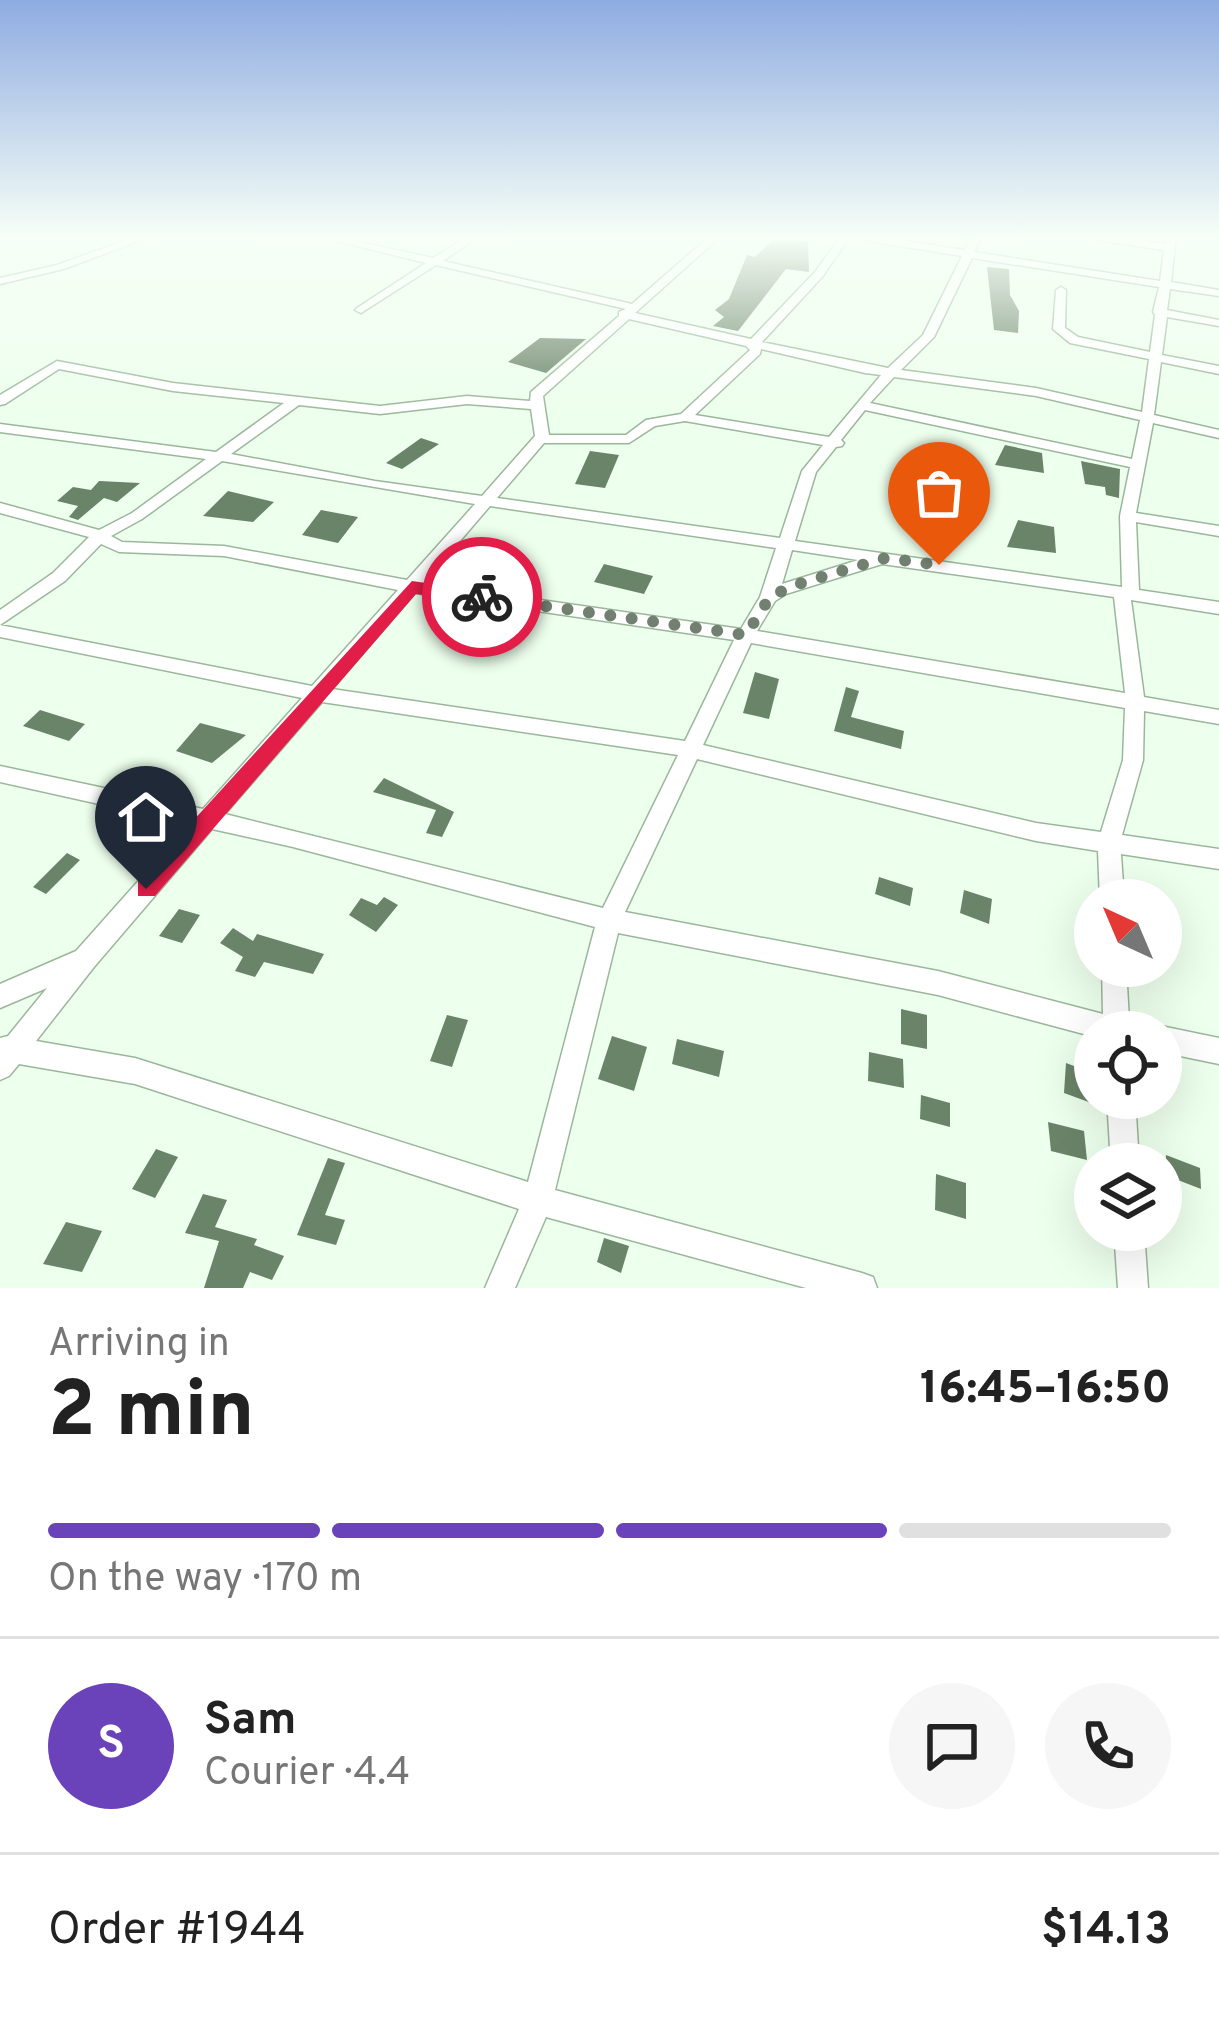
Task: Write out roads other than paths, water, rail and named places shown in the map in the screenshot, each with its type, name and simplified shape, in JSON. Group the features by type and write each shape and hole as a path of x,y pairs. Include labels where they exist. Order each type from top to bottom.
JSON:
{"street":[{"path":"361,310 381,296"},
{"path":"570,296 752,345 891,374 1036,392 1219,434"},
{"path":"4,1055 540,439 536,394 644,296"},
{"path":"752,345 798,296"},
{"path":"500,1288 538,1200 609,920 688,749 770,597 782,543 809,471 928,337 947,296"},
{"path":"1061,296 1063,334 1091,347 1219,370"},
{"path":"1111,879 1109,841 1132,760 1135,701 1127,594 1128,516 1163,296"},
{"path":"1159,312 1219,323"},
{"path":"685,417 756,351 752,345"},
{"path":"0,401 57,365 173,387 400,412 466,400 539,406"},
{"path":"0,619 59,577 99,536 137,516 296,400"},
{"path":"863,406 1139,465"},
{"path":"540,439 629,439 651,423 685,417 837,443"},
{"path":"0,428 266,463 485,502 1219,608"},
{"path":"0,508 99,536 119,547 224,551 412,587 746,635 1219,717"},
{"path":"1128,516 1219,531"},
{"path":"770,597 885,558"},
{"path":"0,631 316,694 688,749 1036,832 1219,859"},
{"path":"0,773 208,818 609,920 938,983 1074,1020"},
{"path":"0,996 85,959"},
{"path":"1182,1044 1219,1052"},
{"path":"4,1055 135,1071 538,1200 862,1288"},
{"path":"1130,1251 1133,1288"}]}
